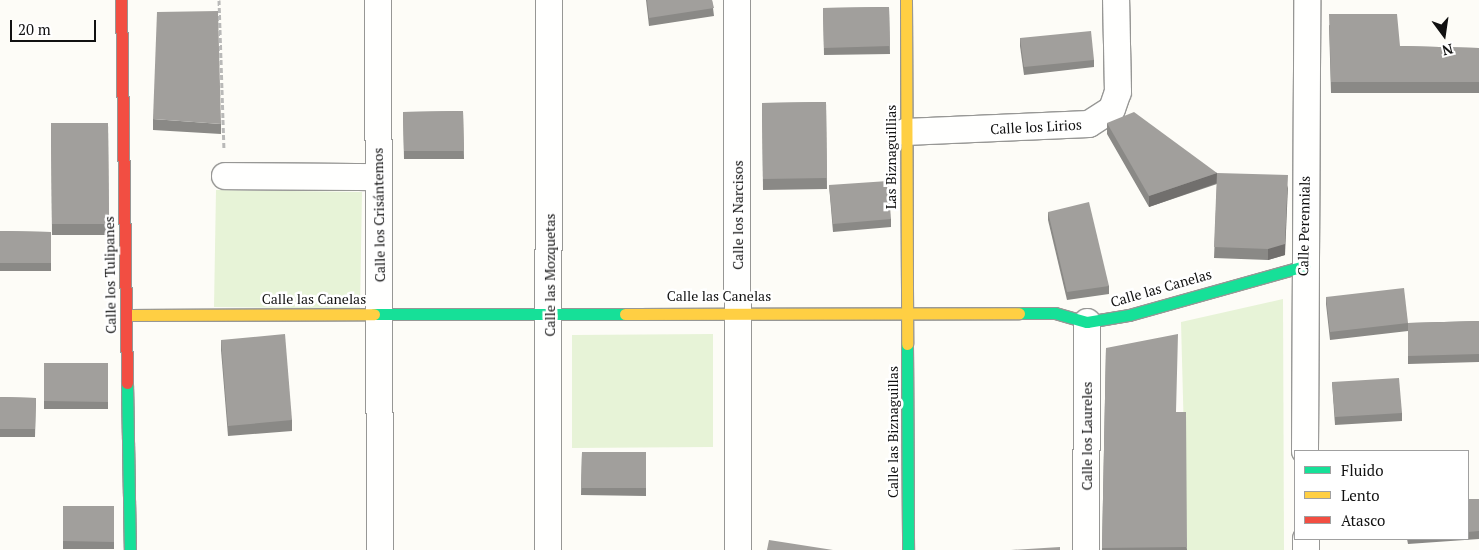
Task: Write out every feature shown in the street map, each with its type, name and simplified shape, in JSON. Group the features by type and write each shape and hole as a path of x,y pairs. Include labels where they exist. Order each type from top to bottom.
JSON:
{"street":[{"name":"Calle los Tulipanes","path":"121,0 130,550"},
{"name":"Calle los Crisántemos","path":"378,0 380,550"},
{"name":"Calle las Mozquetas","path":"548,550 550,312 549,0"},
{"name":"Calle los Narcisos","path":"737,0 738,550"},
{"name":"Las Biznaguillias","path":"906,0 907,314"},
{"name":"Calle los Lirios","path":"905,132 1089,124 1112,109 1118,92 1116,0"},
{"name":"Calle Perennials","path":"1305,450 1304,266 1307,0"},
{"path":"225,176 379,177"},
{"name":"Calle las Canelas","path":"126,315 739,311 907,314 1055,313 1087,322 1129,315 1304,266"},
{"name":"Calle las Biznaguillas","path":"907,314 908,550"},
{"name":"Calle los Laureles","path":"1086,550 1087,322"}],"path":[{"path":"219,0 225,176"}],"green space":[{"path":"216,190 362,192 360,309 214,307"},
{"path":"1283,299 1284,550 1187,550 1181,322"},
{"path":"713,334 713,447 572,448 572,335"}],"building":[{"path":"647,0 712,0 714,8 649,18"},
{"path":"889,7 890,46 824,48 823,8"},
{"path":"218,11 221,124 153,119 157,12"},
{"path":"1329,14 1397,14 1400,46 1479,48 1479,82 1331,82"},
{"path":"1091,31 1094,60 1024,67 1020,38"},
{"path":"826,102 827,178 763,179 762,103"},
{"path":"463,111 464,151 404,151 403,112"},
{"path":"1134,112 1217,173 1149,196 1107,123"},
{"path":"51,123 108,123 109,224 52,224"},
{"path":"1217,173 1288,175 1285,244 1268,249 1214,247"},
{"path":"888,181 891,219 833,224 829,185"},
{"path":"1089,202 1109,286 1067,292 1048,212"},
{"path":"0,231 51,232 51,263 0,263"},
{"path":"1404,288 1408,323 1330,332 1326,297"},
{"path":"1479,321 1479,354 1408,356 1408,323"},
{"path":"285,334 292,420 228,426 221,340"},
{"path":"1178,334 1176,412 1186,412 1187,547 1102,548 1106,348"},
{"path":"44,363 108,363 108,402 44,401"},
{"path":"1399,378 1402,413 1335,417 1332,382"},
{"path":"0,397 36,398 35,429 0,429"},
{"path":"582,452 646,452 646,488 581,488"},
{"path":"1469,499 1479,499 1479,531 1469,532"},
{"path":"63,506 114,506 114,542 63,541"},
{"path":"769,540 833,550 767,550"},
{"path":"1060,547 1060,550 1011,550"}],"traffic: fast":[{"path":"1019,313 1055,313 1087,322 1129,315 1304,266"},
{"path":"374,314 625,314"},
{"path":"907,344 908,550"},
{"path":"127,383 130,550"}],"traffic: slow":[{"path":"906,0 907,344"},
{"path":"625,314 1019,313"},
{"path":"126,315 374,314"}],"traffic: jam":[{"path":"121,0 127,383"}]}
